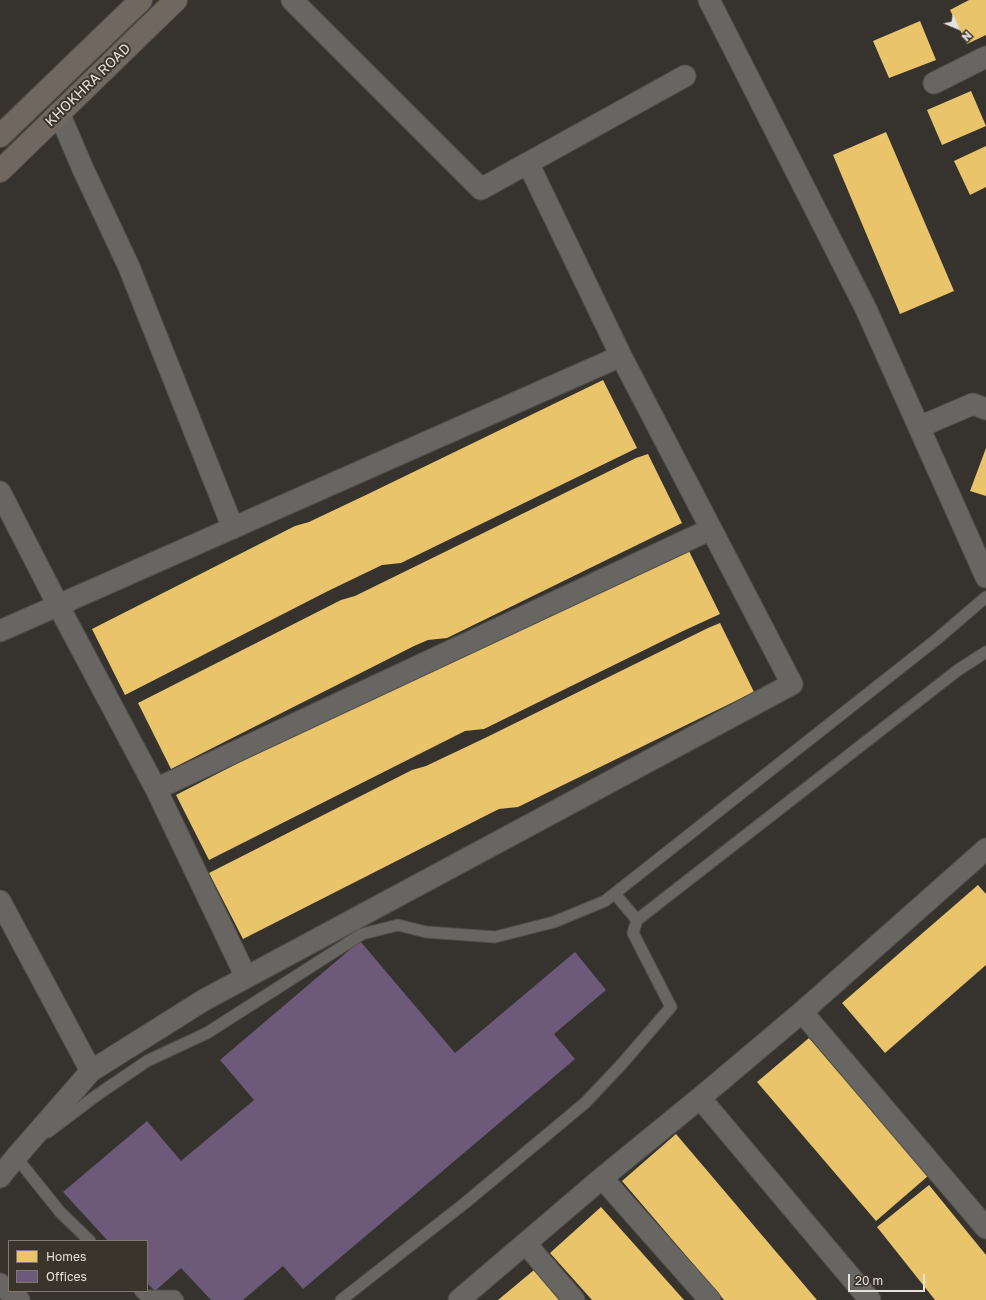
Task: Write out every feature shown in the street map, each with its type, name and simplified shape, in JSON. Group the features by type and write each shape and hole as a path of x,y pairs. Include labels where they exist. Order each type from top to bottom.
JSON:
{"main road":[{"name":"KHOKHRA ROAD","path":"1,135 141,0"},
{"name":"KHOKHRA ROAD","path":"0,171 176,0"}],"street":[{"path":"292,0 481,189 685,76"},
{"path":"709,0 866,309 986,578"},
{"path":"934,83 986,57"},
{"path":"59,114 129,267 233,528"},
{"path":"0,1177 91,1071 204,1000 792,684 621,356 528,163"},
{"path":"0,631 621,356"},
{"path":"919,427 973,404 986,408"},
{"path":"0,492 156,789 246,977"},
{"path":"156,789 711,529"},
{"path":"459,1300 602,1178 802,1012 986,849"},
{"path":"0,901 91,1071"},
{"path":"802,1012 986,1228"},
{"path":"700,1098 870,1300"},
{"path":"602,1178 710,1300"},
{"path":"526,1244 574,1300"},
{"path":"0,1284 8,1290"},
{"path":"10,1292 20,1300"}],"lane":[{"path":"89,1240 60,1212 16,1157 97,1095 147,1061 207,1033 362,934 398,925 426,932 495,937 554,922 605,901 937,639 986,597"},
{"path":"341,1300 465,1203 585,1103 671,1008 633,933 637,920 958,670 986,652"},
{"path":"615,894 637,920"},
{"path":"141,1292 145,1296 175,1296 178,1300"}],"building: Homes":[{"path":"969,0 986,0 986,35 967,44 950,10"},
{"path":"920,21 936,60 889,78 873,41"},
{"path":"971,91 986,126 942,145 927,110"},
{"path":"886,132 954,291 900,314 833,155"},
{"path":"986,146 986,187 970,195 954,161"},
{"path":"603,380 637,448 401,563 382,565 328,591 125,695 92,629 295,526 309,522"},
{"path":"986,448 986,496 970,491"},
{"path":"648,454 682,523 447,638 428,640 414,646 171,769 138,703 341,600 355,596 636,458"},
{"path":"686,545 720,614 484,729 465,731 209,860 176,795 314,724"},
{"path":"720,623 754,692 518,807 499,809 243,939 209,873 412,770 426,766 485,738"},
{"path":"978,885 986,894 986,965 885,1053 842,1003"},
{"path":"809,1038 928,1176 876,1221 757,1082"},
{"path":"676,1134 817,1300 724,1300 622,1181"},
{"path":"929,1185 986,1255 986,1300 935,1300 877,1227"},
{"path":"601,1207 684,1300 592,1300 550,1253"},
{"path":"534,1270 559,1300 498,1300"}],"building: Offices":[{"path":"360,941 455,1053 575,952 606,990 554,1034 575,1059 303,1289 283,1266 243,1300 211,1300 181,1268 155,1291 148,1284 148,1240 107,1240 63,1192 147,1121 181,1161 254,1100 220,1060"}]}
